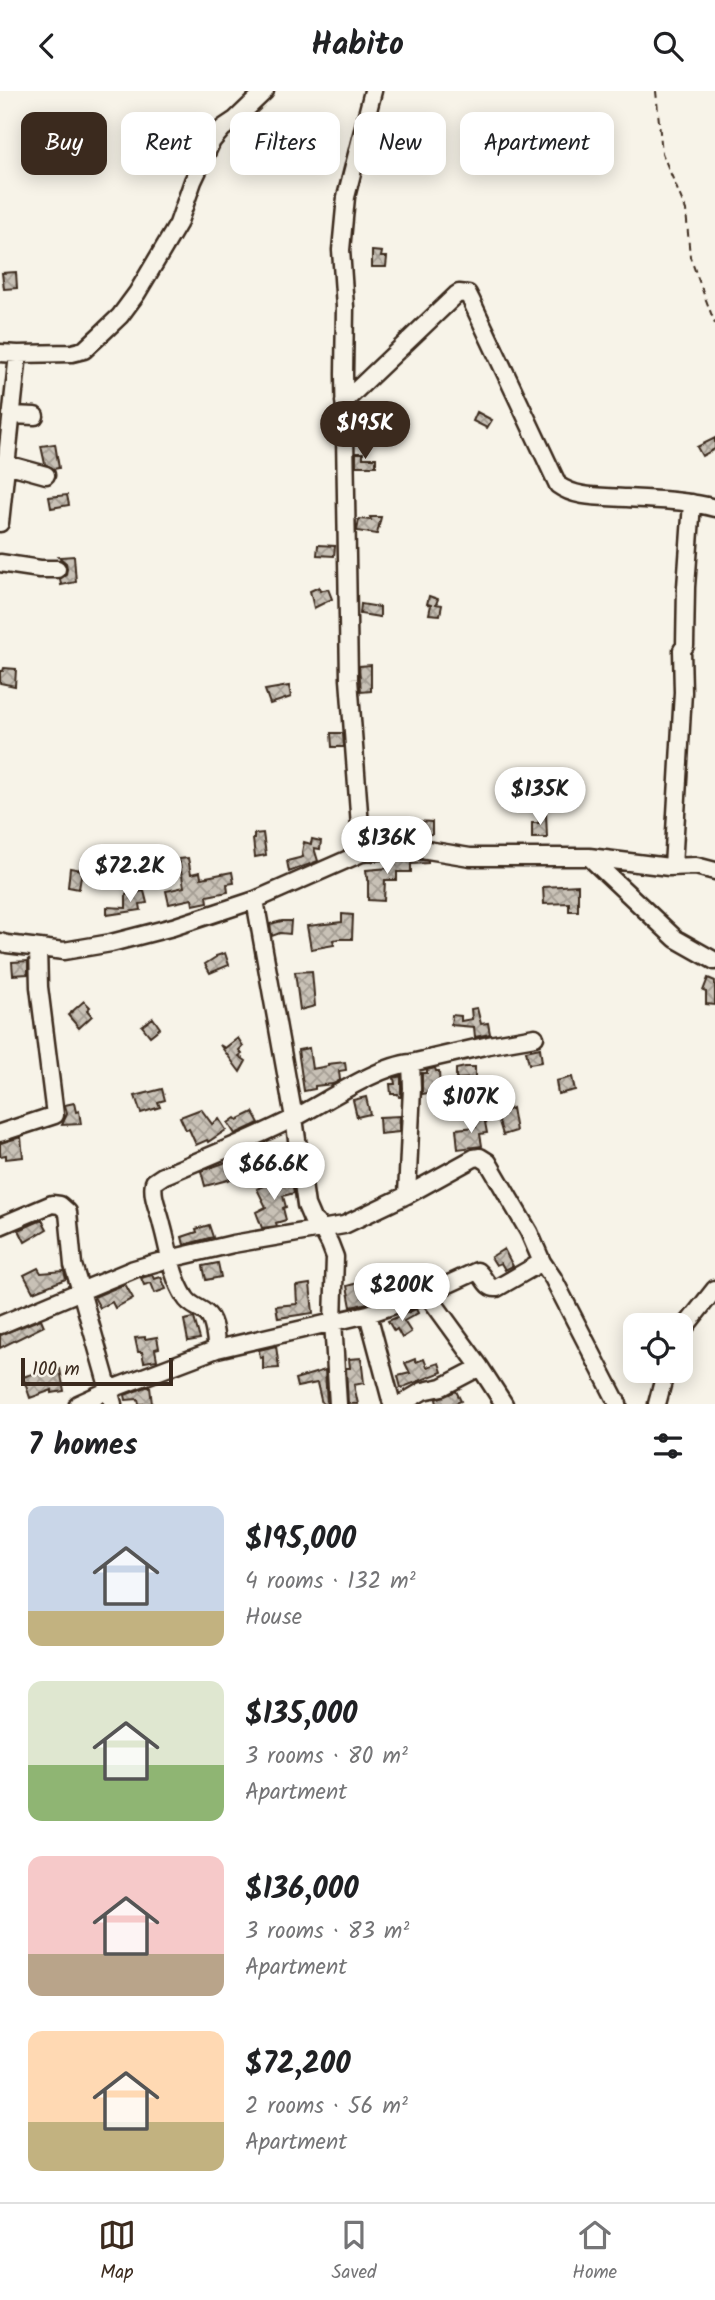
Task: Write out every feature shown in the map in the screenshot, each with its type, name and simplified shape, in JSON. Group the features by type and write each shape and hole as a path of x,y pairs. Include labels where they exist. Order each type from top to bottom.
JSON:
{"street":[{"path":"0,353 18,355 84,350 120,316 137,293 178,224 193,181 212,141 265,91"},
{"path":"362,853 349,679 345,307 341,250 346,197 373,91"},
{"path":"344,402 456,295 468,293 558,485 567,492 583,495 692,503 715,508"},
{"path":"0,523 18,355"},
{"path":"11,415 35,416"},
{"path":"6,464 46,475"},
{"path":"673,867 683,692 682,650 685,646 692,503"},
{"path":"0,563 57,569"},
{"path":"0,941 64,951 110,943 173,927 255,900 362,853 409,847 470,857 589,857 673,867 696,866 715,871"},
{"path":"589,857 676,939 715,961"},
{"path":"255,900 294,1118 306,1205 312,1219 321,1227 335,1257 333,1321 338,1404"},
{"path":"0,1133 55,1115 39,987 38,948"},
{"path":"217,1349 212,1321 206,1312 190,1304 185,1298 169,1259 153,1194 154,1182 294,1118 399,1065 535,1037"},
{"path":"407,1195 411,1063"},
{"path":"0,1325 134,1269 233,1244 344,1224 407,1195 474,1158 484,1158 529,1232 542,1262 553,1278 618,1404"},
{"path":"0,1226 52,1204 60,1205 68,1212 74,1265 111,1397"},
{"path":"78,1404 111,1397 217,1349 368,1314 427,1294 477,1271 488,1285 497,1289 542,1262"},
{"path":"693,1317 715,1289"},
{"path":"427,1294 504,1404"},
{"path":"368,1314 392,1404"},
{"path":"401,1404 423,1391 442,1387 480,1367"},
{"path":"657,1404 663,1383"}],"path":[{"path":"656,91 662,153 686,210 690,257 715,324"}],"building":[{"path":"372,251 382,252 381,257 387,257 386,267 372,267"},
{"path":"16,272 17,288 4,289 2,273"},
{"path":"477,412 492,420 487,428 473,421"},
{"path":"715,438 715,449 702,456 697,447"},
{"path":"55,444 59,468 54,469 45,464 41,446"},
{"path":"356,453 363,453 363,458 376,458 376,466 356,466"},
{"path":"67,495 69,505 51,508 49,497"},
{"path":"370,517 381,517 377,534 357,531 359,519 371,520"},
{"path":"318,545 335,546 334,556 317,555"},
{"path":"74,556 76,582 61,585 60,579 66,575 67,568 66,563 59,557"},
{"path":"319,587 320,591 328,589 332,599 314,608 310,591"},
{"path":"429,596 438,599 436,604 442,605 440,615 429,614"},
{"path":"361,604 380,607 380,617 360,614"},
{"path":"371,665 371,691 361,692 359,666"},
{"path":"4,668 16,669 15,686 0,683 0,671"},
{"path":"289,686 291,697 270,704 265,690"},
{"path":"331,733 343,733 344,747 332,747"},
{"path":"538,812 546,812 547,838 532,838 532,823 539,823"},
{"path":"432,822 432,834 373,834 372,826"},
{"path":"263,833 266,855 255,857 254,834"},
{"path":"312,839 321,841 320,849 314,848 318,861 289,872 287,861 303,857 304,842 311,844"},
{"path":"188,858 191,874 200,872 201,878 232,872 234,883 227,884 228,892 207,896 208,902 193,905 192,899 169,904 166,891 184,887 179,859"},
{"path":"409,858 428,863 411,864 411,872 397,872 397,880 385,880 384,901 368,900 366,870 389,868 388,860"},
{"path":"70,868 82,870 79,889 68,887"},
{"path":"578,885 578,911 569,911 569,903 544,904 543,887"},
{"path":"144,891 147,903 140,904 141,910 107,915 107,907 126,908 126,894"},
{"path":"342,914 353,915 352,939 333,940 334,945 311,949 307,926 342,922"},
{"path":"291,921 290,934 272,936 270,924"},
{"path":"225,953 229,965 210,973 205,964"},
{"path":"28,961 28,974 13,975 12,962"},
{"path":"312,971 315,1006 300,1010 295,972"},
{"path":"708,978 715,981 715,1005 706,1004 706,992 703,991"},
{"path":"84,1001 90,1007 87,1010 92,1016 79,1028 68,1015"},
{"path":"477,1008 481,1024 488,1023 490,1034 475,1037 474,1027 451,1025 452,1015 461,1016 461,1021 472,1019 471,1009"},
{"path":"153,1018 160,1028 150,1036 142,1026"},
{"path":"238,1038 243,1046 239,1050 242,1054 239,1056 246,1061 240,1072 220,1045 225,1048"},
{"path":"309,1048 312,1069 345,1062 346,1070 339,1071 340,1080 304,1091 298,1050"},
{"path":"540,1048 542,1062 529,1064 526,1051"},
{"path":"475,1067 475,1078 456,1079 456,1069"},
{"path":"435,1068 439,1071 440,1091 422,1094 422,1073"},
{"path":"401,1076 399,1097 398,1094 391,1094 390,1084 395,1084 394,1078"},
{"path":"572,1077 575,1090 558,1094 556,1081"},
{"path":"162,1089 165,1100 158,1102 160,1107 141,1113 135,1096"},
{"path":"366,1097 370,1114 357,1117 353,1100"},
{"path":"74,1103 76,1112 79,1111 81,1124 62,1125 67,1114 65,1105"},
{"path":"512,1108 516,1131 503,1135 497,1115"},
{"path":"201,1109 212,1124 219,1119 226,1130 208,1142 207,1140 196,1145 180,1117"},
{"path":"253,1112 259,1123 235,1134 228,1123"},
{"path":"400,1116 399,1132 380,1134 379,1117"},
{"path":"484,1117 487,1133 480,1134 482,1146 458,1149 456,1129 476,1127 476,1118"},
{"path":"21,1137 23,1157 6,1159 6,1155 0,1156 0,1143"},
{"path":"241,1157 246,1169 233,1174 235,1178 205,1186 201,1171"},
{"path":"291,1176 294,1193 283,1196 286,1220 276,1223 277,1226 262,1228 256,1212 266,1207 257,1189 272,1181"},
{"path":"42,1220 47,1229 25,1242 19,1230"},
{"path":"209,1225 213,1237 184,1245 182,1237"},
{"path":"504,1249 513,1266 505,1270 501,1263 496,1265 491,1257"},
{"path":"218,1263 221,1277 206,1280 203,1266"},
{"path":"38,1268 41,1273 64,1271 66,1279 33,1292 24,1275"},
{"path":"152,1275 154,1279 161,1277 166,1289 155,1293 151,1283 144,1285 141,1278"},
{"path":"361,1282 368,1303 351,1307 347,1286"},
{"path":"125,1284 133,1298 115,1308 112,1302 100,1308 94,1297"},
{"path":"310,1284 313,1313 278,1318 276,1306 297,1304 296,1286"},
{"path":"416,1309 418,1313 404,1321 411,1332 402,1338 388,1321"},
{"path":"194,1318 200,1339 188,1341 184,1320"},
{"path":"41,1319 44,1326 0,1348 0,1335"},
{"path":"157,1337 157,1360 144,1362 142,1352 138,1352 135,1338"},
{"path":"276,1346 279,1368 263,1369 263,1357 260,1358 259,1350"},
{"path":"361,1358 364,1383 354,1385 358,1404 348,1404 346,1368 350,1368 349,1359"},
{"path":"415,1359 416,1362 424,1359 427,1367 439,1363 442,1372 401,1388 398,1376 410,1373 405,1363"},
{"path":"60,1369 64,1391 52,1393 52,1390 30,1398 23,1377"},
{"path":"325,1370 327,1404 322,1404 317,1383 297,1387 295,1379"},
{"path":"150,1387 152,1404 139,1404 138,1399 126,1400 125,1395"},
{"path":"456,1391 461,1401 454,1404 437,1404 436,1399"}]}
